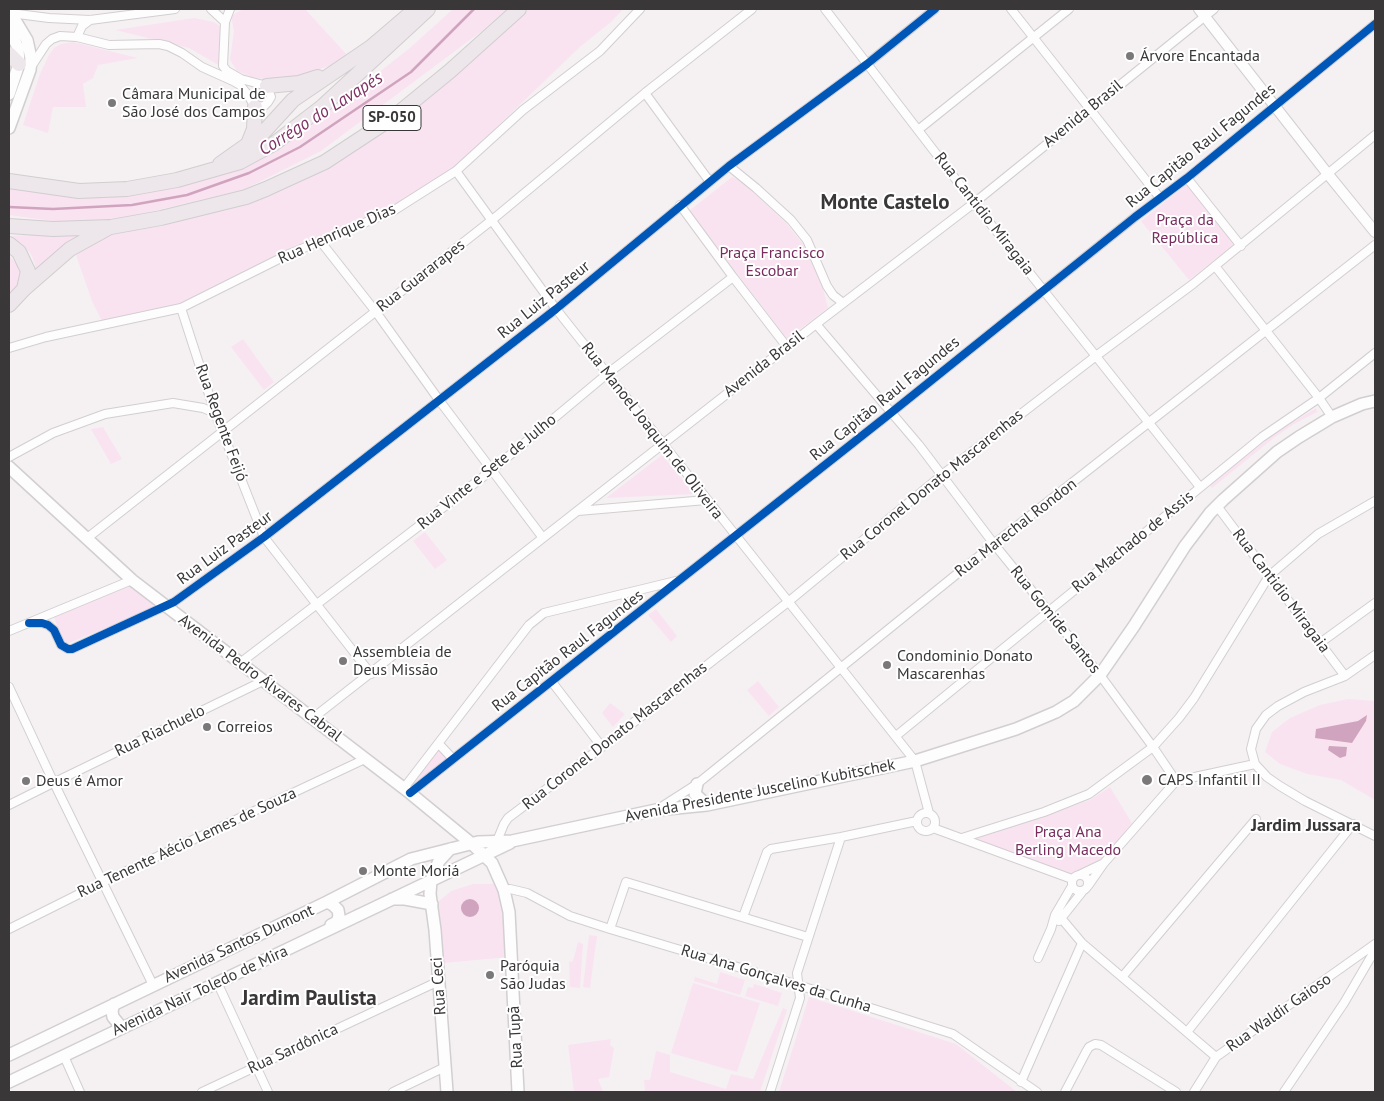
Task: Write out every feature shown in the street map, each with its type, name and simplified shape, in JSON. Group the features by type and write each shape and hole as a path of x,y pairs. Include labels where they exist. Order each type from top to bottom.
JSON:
{"highway":[{"path":"207,172 261,135 293,100 371,47 416,9"},
{"path":"9,181 79,191 127,189 177,180 240,162 276,143 323,106 428,9"},
{"name":"SP-050","path":"9,226 53,229 111,227 161,218 246,197 287,180 325,162 394,116 418,98 519,9"},
{"path":"9,54 25,67"},
{"path":"267,86 299,83 337,71"},
{"path":"248,145 254,129 255,107"},
{"path":"9,304 70,249 111,227"},
{"path":"9,244 19,252 28,270 24,289"}],"main road":[{"path":"9,128 30,49 27,40 10,11"},
{"path":"9,28 25,67"},
{"path":"9,94 25,67"},
{"name":"Avenida Presidente Juscelino Kubitschek","path":"484,855 512,842 656,810 707,805 915,761 1016,729 1043,718 1074,701 1100,675 1185,546 1216,506 1277,452 1332,417 1362,404 1375,401"},
{"name":"Avenida Pedro Álvares Cabral","path":"9,467 132,580 407,790 472,844"},
{"path":"696,784 696,794 707,805"},
{"name":"Avenida Presidente Juscelino Kubitschek","path":"472,844 497,841 512,842"},
{"name":"Avenida Santos Dumont","path":"9,1055 327,902 412,858 472,844"},
{"name":"Rua Tupã","path":"472,844 492,863 504,890 509,912 518,1092"},
{"path":"431,880 439,861 450,849"},
{"path":"390,899 484,855"},
{"name":"Rua Ceci","path":"431,880 430,894 439,981 447,1092"},
{"path":"390,899 405,899 432,904"},
{"name":"Avenida Nair Toledo de Mira","path":"9,1082 390,899"},
{"path":"308,940 336,922 339,916 338,910 334,905 327,902"},
{"path":"114,1004 113,1018 122,1028"}],"street":[{"path":"10,11 49,18 90,20 175,9"},
{"path":"211,9 225,22"},
{"path":"25,67 49,41 60,36 77,37 109,45 159,44 182,52 202,67 240,85 255,107 266,104 271,97 267,86 241,79 227,71 223,66 225,22 230,9"},
{"name":"Rua Henrique Dias","path":"9,348 46,337 181,308 289,254 393,211 456,171 523,110 600,51 640,9"},
{"name":"Rua Guararapes","path":"86,539 492,220 644,93 752,9"},
{"name":"Rua Cantidio Miragaia","path":"825,9 974,203 1200,487"},
{"name":"Rua Luiz Pasteur","path":"54,630 61,645 72,649 117,627 166,607 264,537 556,309 729,166 867,64 935,9"},
{"path":"1011,9 1160,198"},
{"path":"918,130 1069,9"},
{"name":"Avenida Brasil","path":"313,718 786,347 974,203 1090,108 1202,12 1214,9"},
{"path":"1202,12 1375,232"},
{"path":"77,37 82,26 90,20"},
{"name":"Rua Capitão Raul Fagundes","path":"407,790 454,759 552,682 1186,178 1375,24"},
{"path":"644,93 710,182"},
{"name":"Rua Coronel Donato Mascarenhas","path":"497,841 508,818 602,748 788,602 942,476 1241,246 1375,134"},
{"path":"729,166 791,220 806,240 827,286 833,295 843,303"},
{"name":"Rua Manoel Joaquim de Oliveira","path":"456,171 556,309 915,761 929,813"},
{"path":"1186,178 1241,246"},
{"path":"680,205 786,347"},
{"path":"321,242 376,312 439,400 543,538"},
{"name":"Rua Marechal Rondon","path":"656,810 696,784 994,544 1375,245"},
{"path":"1215,266 1332,417"},
{"name":"Rua Vinte e Sete de Julho","path":"240,663 492,470 608,374 733,277"},
{"name":"Rua Regente Feijó","path":"181,308 215,413 264,537 371,674"},
{"name":"Rua Gomide Santos","path":"816,324 892,412 994,544 1100,675 1176,781"},
{"name":"Rua Machado de Assis","path":"896,736 1262,437 1319,398 1375,353"},
{"path":"9,457 53,432 77,422 105,414 173,403 203,408 215,413"},
{"path":"578,511 706,500"},
{"path":"962,838 1044,812 1089,794 1153,747 1194,698 1269,576 1318,534 1375,501"},
{"name":"Rua Cantidio Miragaia","path":"1216,506 1345,676"},
{"path":"9,631 132,580"},
{"path":"407,790 438,744 529,625 544,613 679,581"},
{"path":"1320,643 1375,603"},
{"path":"54,630 54,619 61,609"},
{"path":"29,623 45,624 54,630"},
{"path":"1375,655 1345,676 1304,692 1266,715 1256,729 1251,749 1255,764 1267,777 1304,800 1375,836"},
{"name":"Rua Riachuelo","path":"9,805 263,680"},
{"path":"552,682 602,748"},
{"path":"9,687 53,783 153,985"},
{"path":"438,744 454,759"},
{"name":"Rua Tenente Aécio Lemes de Souza","path":"9,929 103,882 365,759"},
{"path":"1058,916 1085,889 1104,863 1176,781 1255,764"},
{"path":"929,813 935,818 936,824 929,831 923,831 918,827 917,822 921,814 929,813"},
{"path":"1123,976 1256,819"},
{"path":"743,917 766,852 771,849 917,822"},
{"path":"1187,1032 1353,824"},
{"path":"933,828 1074,880 1086,878 1085,889"},
{"path":"770,1092 800,998 797,973 841,837"},
{"path":"1038,958 1074,880 1104,863"},
{"path":"1074,880 1077,892 1085,889"},
{"path":"610,929 626,882 808,937"},
{"name":"Rua Ana Gonçalves da Cunha","path":"504,890 510,889 527,893 570,916 610,929 953,1034 1037,1092"},
{"path":"1058,916 1082,943 1216,1057"},
{"path":"1021,1082 1082,943"},
{"name":"Rua Waldir Gaioso","path":"1194,1092 1216,1057 1375,944"},
{"path":"1284,1092 1344,1003 1375,950"},
{"name":"Rua Sardônica","path":"202,1092 439,981"},
{"path":"218,982 268,1092"},
{"path":"1065,1092 1089,1047 1095,1044 1101,1045 1176,1092"},
{"path":"64,1056 80,1092"},
{"path":"394,1092 445,1067"}],"green space":[{"path":"243,9 305,9 348,56 341,62 302,75 269,80 252,77 237,71 230,60 234,31 231,16"},
{"path":"453,9 507,9 482,31 321,151 243,190 111,221 52,221 9,215 9,188 86,198 180,184 275,150 307,129 411,47"},
{"path":"529,9 623,9 611,22 581,46 453,169 391,209 180,306 102,321 92,301 76,255 108,234 162,226 246,202 327,163 486,46"},
{"path":"194,18 214,22 221,27 220,66 189,48 115,30"},
{"path":"73,42 138,58 98,65 93,78 83,84 86,107 53,107 48,133 23,125 40,74 49,55 54,48 61,44"},
{"name":"Praça Francisco Escobar","path":"732,177 741,181 786,223 803,244 823,288 828,308 787,339 689,211"},
{"name":"Praça da República","path":"1187,184 1235,244 1189,280 1141,221"},
{"path":"82,232 35,275 35,264 31,254 22,244 9,236"},
{"path":"9,255 20,268 19,285 9,294"},
{"path":"243,339 274,382 264,390 231,347"},
{"path":"1316,408 1317,412 1275,437 1212,488 1210,485 1275,433"},
{"path":"103,427 122,459 111,464 91,429"},
{"path":"662,455 694,494 606,498"},
{"path":"425,532 447,560 435,569 413,541"},
{"path":"133,585 153,604 152,609 64,645 54,617"},
{"path":"656,609 677,636 671,642 648,615"},
{"path":"758,681 779,707 769,716 747,690"},
{"path":"1348,699 1375,701 1375,800 1341,780 1307,774 1280,764 1265,752 1272,732 1290,718 1320,705"},
{"path":"610,703 625,714 613,727 602,713"},
{"path":"441,750 446,756 447,761 415,786 411,783 437,751"},
{"name":"Praça Ana Berling Macedo","path":"1110,787 1132,823 1105,857 1071,876 975,839 1090,800"},
{"path":"473,884 496,884 504,912 509,957 444,963 437,907 439,901 451,891"},
{"path":"589,935 597,936 590,988 583,987"},
{"path":"578,942 583,944 580,988 570,987 569,962 573,961"},
{"path":"720,972 745,980 740,995 694,981 695,977 717,984"},
{"path":"693,983 760,1003 737,1072 671,1053"},
{"path":"754,984 782,993 778,1006 745,996 748,987 753,988"},
{"path":"809,997 956,1044 1017,1092 779,1092"},
{"path":"783,1008 787,1010 760,1092 645,1092 644,1080 650,1080 656,1051 670,1055 670,1072 726,1089 731,1074 753,1079"},
{"path":"611,1039 610,1045 614,1048 609,1077 598,1079 603,1092 574,1092 568,1045"}],"shaded area":[{"path":"1367,715 1366,721 1352,743 1315,738 1316,729 1358,721"},
{"path":"1329,746 1347,747 1346,756 1340,758 1328,750"},
{"path":"466,899 474,899 479,904 477,915 466,917 461,912 461,904"}],"waterway":[{"name":"Corrégo do Lavapés","path":"9,207 53,209 132,205 187,195 249,173 300,147 411,72 474,9"}],"cycle path":[{"path":"29,623 48,625 54,630 61,645 72,649 174,602 264,537 556,309 729,166 867,64 935,9"},
{"path":"410,793 892,412 1135,217 1187,178 1375,24"}],"place":[{"name":"Árvore Encantada","path":"1130,56"},
{"name":"Câmara Municipal de São José dos Campos","path":"112,103"},
{"name":"Assembleia de Deus Missão","path":"343,661"},
{"name":"Condominio Donato Mascarenhas","path":"887,665"},
{"name":"Correios","path":"207,727"},
{"name":"CAPS Infantil II","path":"1147,780"},
{"name":"Deus é Amor","path":"26,781"},
{"name":"Monte Moriá","path":"363,871"},
{"name":"Paróquia São Judas","path":"490,975"}],"district":[{"name":"Monte Castelo","path":"885,203"},
{"name":"Jardim Jussara","path":"1306,826"},
{"name":"Jardim Paulista","path":"309,999"}]}
